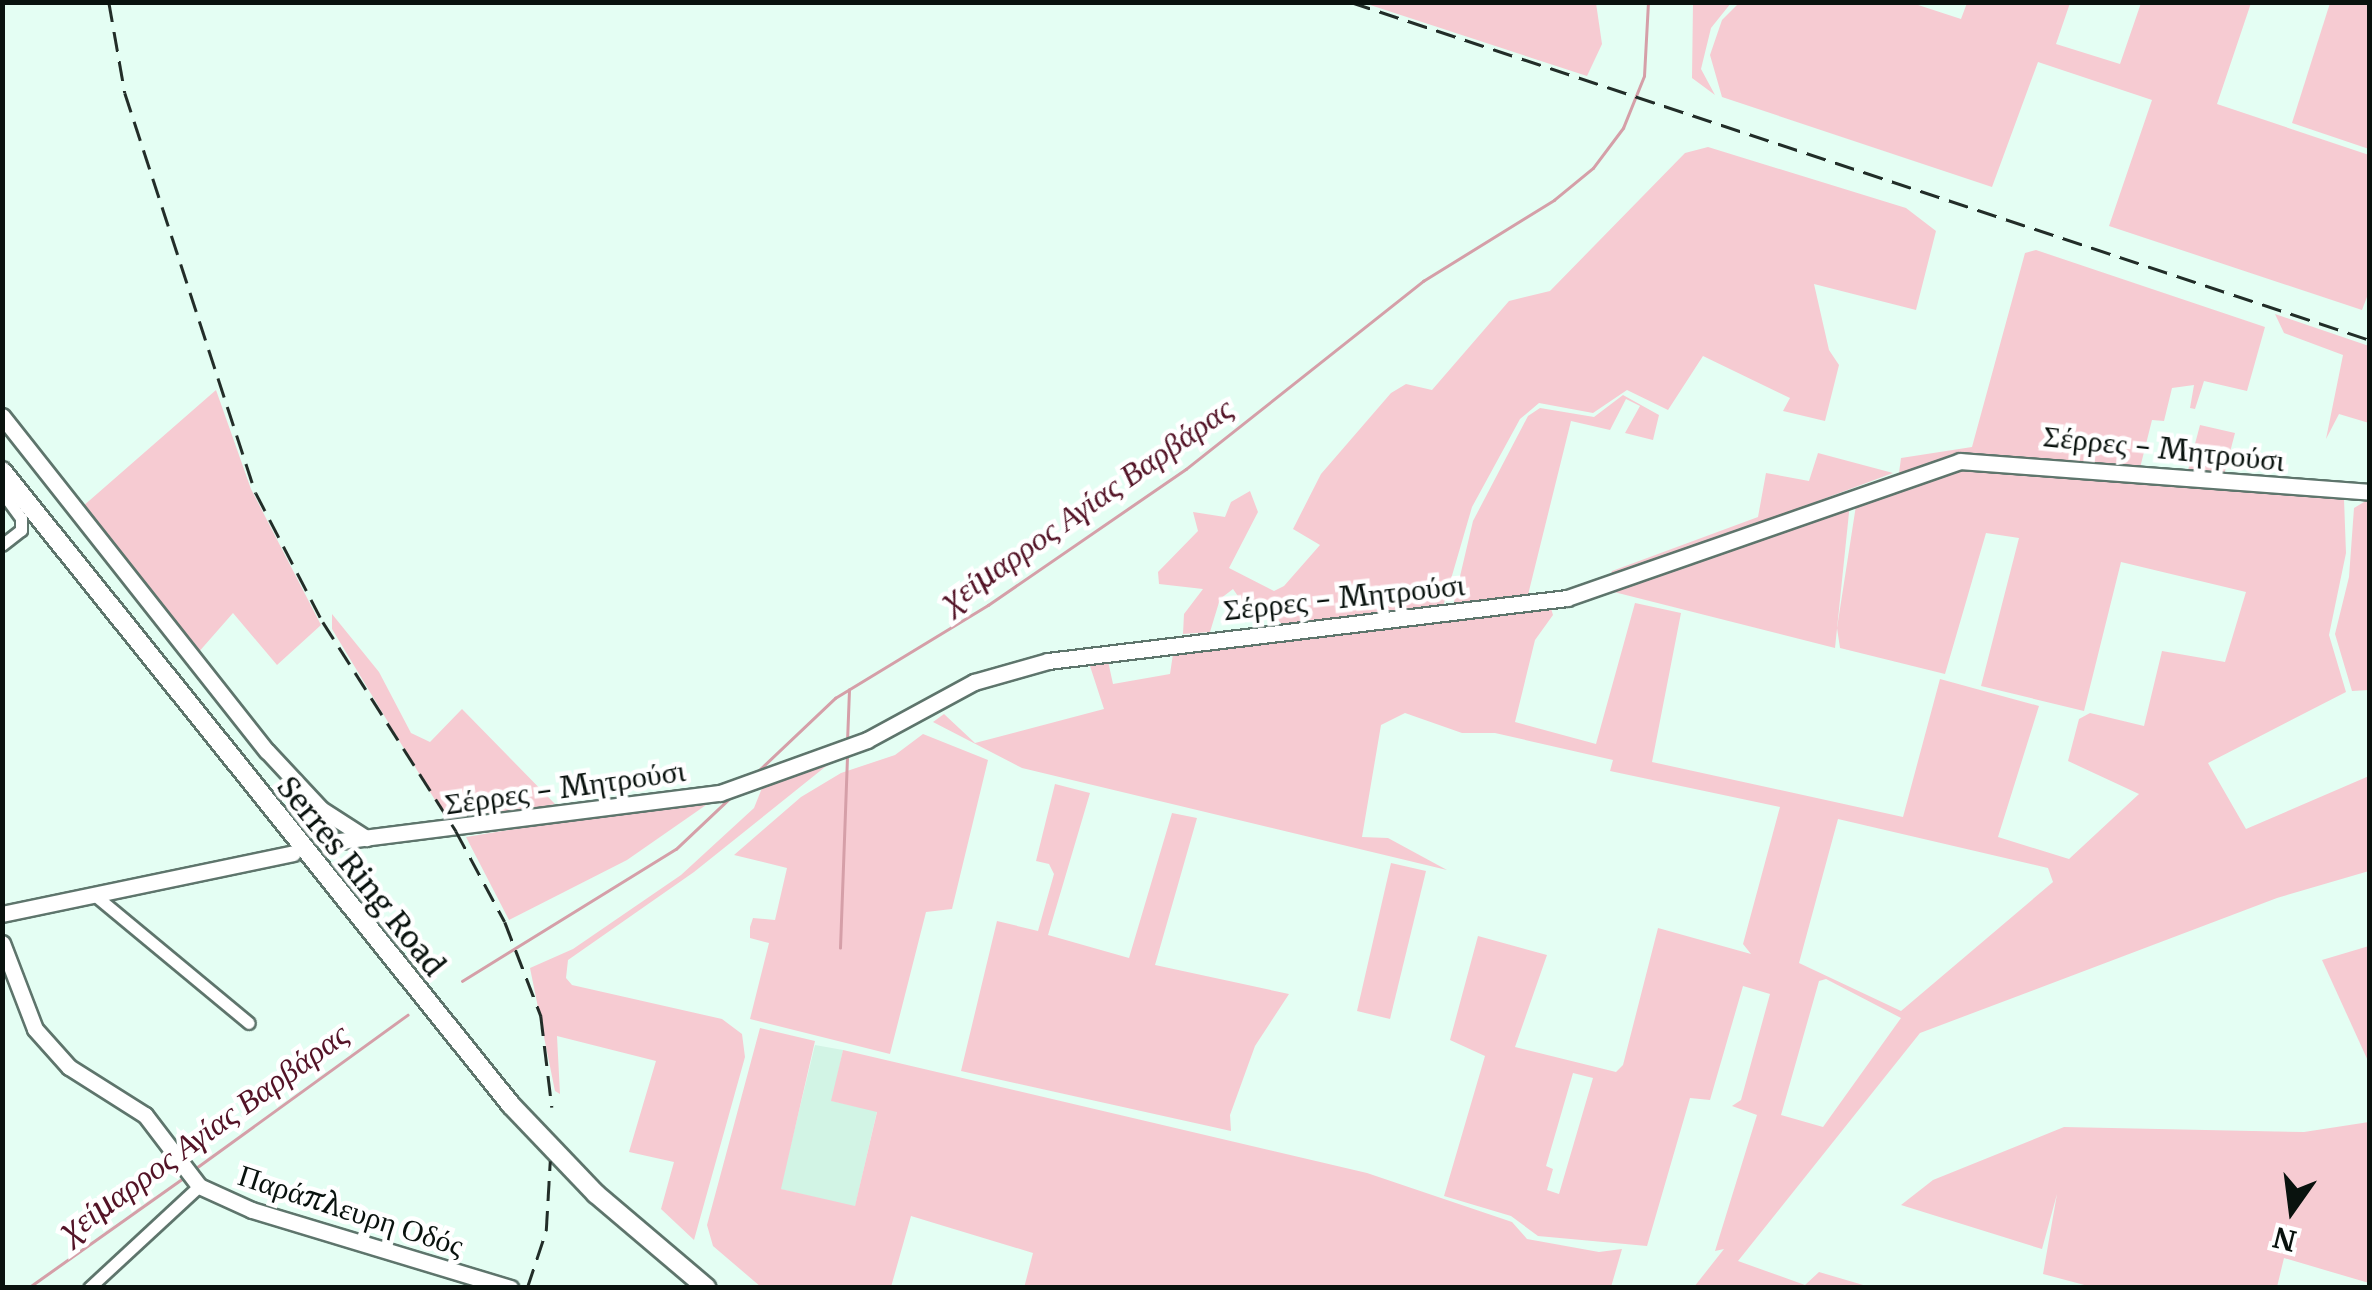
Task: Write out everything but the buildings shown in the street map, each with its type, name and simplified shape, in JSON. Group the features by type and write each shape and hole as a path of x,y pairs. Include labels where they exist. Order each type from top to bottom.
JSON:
{"main road":[{"name":"Serres Ring Road","path":"2,470 511,1105 596,1194 707,1288"}],"street":[{"path":"2,416 267,750 321,809 366,838"},
{"name":"Σέρρες - Μητρούσι","path":"332,842 720,793 867,740 1002,672 1092,654 1568,598 1960,462 2370,492"},
{"path":"2,492 22,518 21,530 2,545"},
{"path":"2,914 293,853"},
{"path":"96,897 249,1022"},
{"name":"Παράπλευρη Οδός","path":"2,943 24,1008 44,1040 83,1078 134,1105 195,1183 252,1210 511,1288"},
{"path":"89,1288 195,1183"}],"shaded area":[{"path":"1364,3 1596,3 1602,44 1587,76"},
{"path":"1693,3 1731,3 1711,28 1701,69 1715,95 1692,78"},
{"path":"1739,3 1912,3 1961,19 1967,3 2070,3 2056,44 2120,64 2141,3 2251,3 2217,104 2369,155 2370,289 2362,310 2109,226 2152,100 2038,62 1992,187 1722,97 1710,55 1722,20"},
{"path":"2330,3 2369,3 2369,149 2292,123"},
{"path":"1708,147 1906,208 1936,231 1916,310 1814,284 1829,350 1839,365 1825,421 1783,411 1790,398 1703,356 1668,410 1627,390 1593,413 1539,403 1520,419 1472,507 1442,610 1282,625 1275,616 1249,612 1233,589 1220,599 1210,632 1183,634 1184,614 1203,589 1159,584 1158,572 1198,531 1193,512 1225,517 1231,502 1250,491 1258,512 1229,568 1274,591 1284,586 1320,545 1293,529 1321,474 1391,393 1406,384 1432,390 1509,301 1550,291 1685,153"},
{"path":"2036,250 2265,327 2247,391 2204,381 2195,409 2190,408 2194,385 2172,388 2164,421 2152,420 2140,468 1987,454 1899,473 1901,458 1972,447 2025,253"},
{"path":"2275,314 2369,346 2369,423 2339,414 2326,439 2343,355 2284,333"},
{"path":"216,390 251,489 321,625 277,665 233,613 197,654 82,507"},
{"path":"1623,395 1659,415 1653,440 1625,433 1640,406 1626,399 1610,430 1571,421 1527,599 1453,606 1473,521 1528,416 1540,408 1594,417"},
{"path":"2200,425 2235,433 2223,479 2187,474"},
{"path":"1818,453 1893,473 1609,579 1612,571 1758,517 1766,473 1809,481"},
{"path":"1966,465 2344,499 2346,553 2329,635 2346,692 2208,763 2246,829 2369,776 2369,871 2277,898 1920,1033 1738,1261 1805,1285 1819,1272 1870,1287 1694,1287 1724,1249 1715,1251 1757,1115 1732,1106 1741,1100 1770,994 1743,986 1710,1100 1690,1098 1647,1246 1538,1236 1511,1216 1444,1196 1485,1056 1450,1040 1478,936 1547,955 1515,1047 1616,1072 1623,1065 1658,928 1751,954 1743,944 1780,807 1610,771 1613,760 1495,733 1462,733 1405,713 1381,725 1362,837 1388,838 1447,870 1022,768 933,722 944,714 975,743 1104,709 1089,663 996,682 948,701 930,718 954,695 1036,667 1108,661 1113,684 1170,674 1173,654 1150,657 1150,651 1550,605 1553,615 1535,640 1515,722 1596,744 1635,603 1681,613 1652,762 1903,817 1940,679 2039,706 1998,837 2069,859 2139,794 2068,761 2079,719 2090,713 2144,726 2162,651 2225,662 2246,592 2121,562 2084,711 1981,686 2019,538 1986,533 1945,674 1840,648 1837,628 1857,499","holes":["1838,819 2048,868 2053,882 1901,1011 1799,963","1826,979 1901,1018 1823,1127 1781,1115 1819,981","1573,1073 1593,1078 1559,1194 1547,1190 1553,1169 1546,1166"]},
{"path":"2369,499 2369,690 2352,691 2335,634 2349,577 2354,508"},
{"path":"1850,503 1835,648 1614,592 1616,588"},
{"path":"332,614 379,672 411,733 430,742 462,709 555,804 456,824 444,815 332,629"},
{"path":"923,734 988,760 952,909 926,912 890,1054 750,1019 769,943 750,938 750,927 753,918 775,920 787,868 734,855 801,797 841,773 895,755"},
{"path":"888,735 825,767 694,872 568,960 566,978 572,985 722,1019 742,1034 745,1057 694,1240 661,1209 674,1162 629,1152 656,1061 557,1036 560,1094 555,1091 530,968 573,949 681,875 754,808 764,783"},
{"path":"1055,784 1090,793 1048,935 1129,958 1172,813 1197,818 1155,965 1289,994 1255,1046 1230,1115 1231,1131 961,1071 997,921 1038,931 1054,874 1049,864 1036,861"},
{"path":"719,796 627,860 509,920 466,837"},
{"path":"1391,863 1426,871 1390,1019 1357,1011"},
{"path":"2370,946 2369,1063 2322,960"},
{"path":"760,1028 815,1041 781,1189 855,1206 877,1112 831,1101 843,1050 1367,1173 1512,1222 1527,1239 1599,1252 1622,1249 1611,1287 1024,1288 1033,1253 911,1216 891,1287 761,1287 713,1246 707,1225"},
{"path":"815,1045 843,1050 832,1101 877,1111 855,1207 780,1189"},
{"path":"2369,1122 2369,1283 2284,1258 2277,1287 2092,1287 2043,1274 2057,1194 2042,1249 1901,1205 1933,1180 2064,1127 2304,1132"}],"waterway":[{"name":"χείμαρρος Αγίας Βαρβάρας","path":"756,773 835,698 988,605 1186,469 1423,281 1554,200 1593,168 1623,128 1644,76 1648,2"},
{"path":"847,742 849,690"},
{"path":"840,948 847,755"},
{"name":"χείμαρρος Αγίας Βαρβάρας","path":"462,981 676,849 732,796"},
{"name":"χείμαρρος Αγίας Βαρβάρας","path":"196,1168 407,1015"},
{"name":"χείμαρρος Αγίας Βαρβάρας","path":"28,1288 186,1176"}],"railway":[{"path":"109,2 125,93 256,493 323,622 456,831 505,922 541,1016 552,1107"},
{"path":"1351,2 2370,340"},
{"path":"527,1288 546,1231 550,1161"}]}
